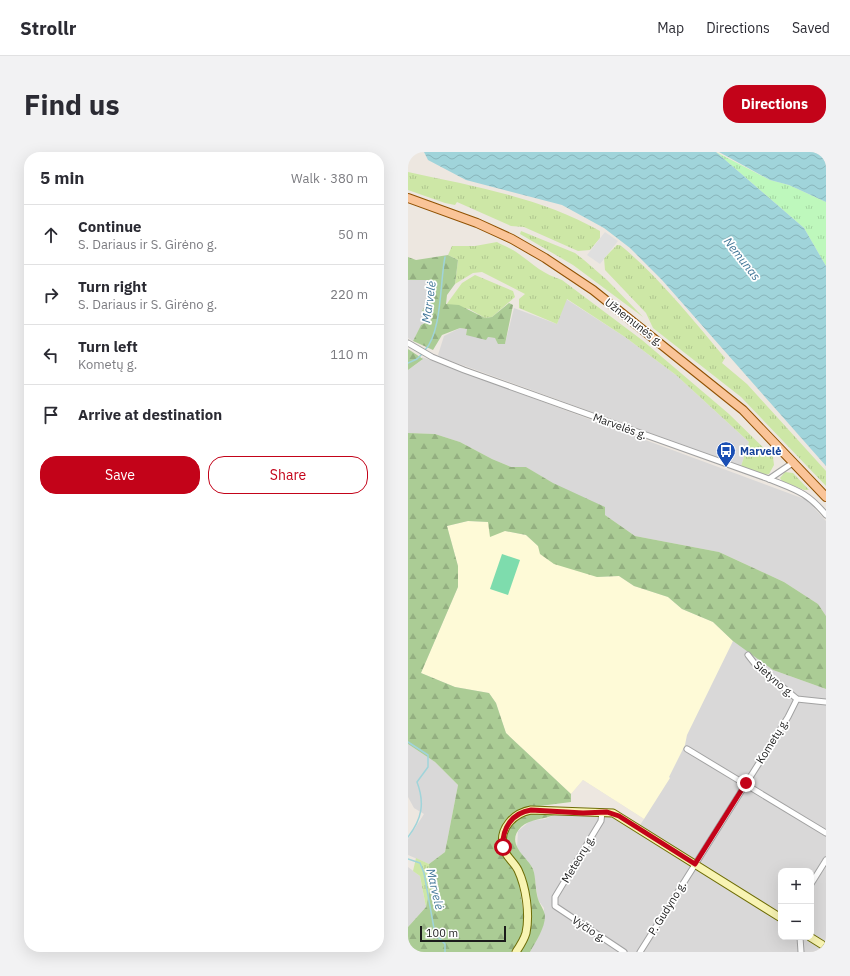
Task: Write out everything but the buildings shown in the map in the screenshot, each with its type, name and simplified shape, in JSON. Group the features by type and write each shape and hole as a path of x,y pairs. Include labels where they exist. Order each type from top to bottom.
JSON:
{"main road":[{"name":"Užnemunės g.","path":"408,198 477,223 512,239 545,258 593,290 733,400 826,497"}],"street":[{"name":"Marvelės g.","path":"408,343 427,354 470,372 769,479 814,500 826,515"},
{"path":"769,479 794,462"},
{"name":"Sietyno g.","path":"748,655 755,664 797,699 826,702"},
{"name":"Kometų g.","path":"695,864 797,699"},
{"path":"687,749 746,783 826,833"},
{"path":"516,952 525,934 525,894 517,869 506,855 503,847 503,838 507,825 518,814 531,810 613,813 778,916"},
{"name":"Meteorų g.","path":"554,906 555,897 601,821 602,812"},
{"path":"814,879 826,860"},
{"name":"P. Gudyno g.","path":"640,952 695,864"},
{"name":"Vyčio g.","path":"554,906 624,952"},
{"path":"800,940 802,952"},
{"path":"814,940 826,947"}],"shaded area":[{"path":"605,232 618,241 600,264 587,255"},
{"path":"408,280 428,280 430,283 430,297 422,311 429,313 431,320 421,325 413,341 408,338"},
{"path":"566,299 625,337 676,375 749,442 741,466 438,355 444,336 460,328 467,329 466,334 495,338 505,344 514,308 557,324"},
{"path":"422,357 807,500 826,521 826,616 818,604 784,582 719,552 635,536 605,515 526,467 511,467 460,442 435,434 408,433 408,370 422,360"},
{"path":"468,521 488,522 505,531 526,535 538,546 597,577 619,576 634,586 668,597 682,609 713,622 733,641 687,735 685,745 669,777 670,778 644,819 583,780 571,794 506,733 496,703 489,693 455,687 421,673 458,587 458,566 447,526"},
{"path":"458,587 713,622 773,670 826,689 826,952 530,952 542,929 544,908 538,900 533,868 522,857 517,848 518,831 530,821 545,819 555,815 609,815 636,831 644,819 583,780 571,794"},
{"path":"408,744 435,762 458,785 445,852 429,864 408,855 408,839 424,814 414,808 408,797"},
{"path":"408,867 420,876 426,907 408,927"}],"green space":[{"path":"716,152 770,180 789,185 826,202 826,266 804,228"},
{"path":"408,172 507,194 555,210 600,231 600,238 590,250 578,251 524,227 511,226 457,202 455,205 445,203 408,190"},
{"path":"521,231 575,253 607,280 643,317 573,265 520,234"},
{"path":"497,242 517,252 544,272 562,280 642,340 729,414 773,457 774,465 769,474 764,475 741,466 749,442 676,375 625,337 567,299 557,324 519,308 519,299 525,294 482,272 473,273 455,284 458,260 448,255 452,246 475,246"},
{"path":"617,245 620,245 634,257 661,284 725,358 722,363 747,384 826,471 826,486 741,397 653,328 646,313 605,270 604,258"},
{"path":"448,255 458,260 455,284 447,295 446,304 459,305 485,318 492,317 509,303 513,305 505,344 498,344 495,338 488,337 486,340 466,335 467,329 460,328 442,335 433,350 413,341 421,325 431,320 429,313 422,311 430,298 430,283 428,280 408,280 408,257 416,260"},
{"path":"475,275 513,291 515,297 492,317 485,318 469,309 446,305 462,283"},
{"path":"408,349 423,359 408,370"},
{"path":"408,433 435,434 460,442 511,467 526,467 553,483 605,507 605,515 635,536 719,552 784,582 818,604 826,616 826,689 773,670 733,641 713,622 682,609 668,597 634,586 619,576 597,577 554,564 540,554 538,546 526,535 505,531 490,537 488,522 468,521 447,526 458,566 458,587 421,673 455,687 489,693 496,703 506,733 571,794 571,802 524,808 515,813 506,821 500,844 500,851 518,877 524,916 524,928 520,939 511,952 408,952 408,927 426,907 430,887 429,864 445,852 458,785 435,762 408,744"},
{"path":"785,472 793,473 809,490 804,490 782,481 780,478"},
{"path":"502,554 520,560 508,595 490,589"},
{"path":"537,813 555,815 525,824 516,833 515,839 519,850 533,869 537,895 543,909 545,921 530,952 519,952 527,935 526,883 524,876 507,849 506,834 510,825 515,819 525,815"},
{"path":"416,858 429,864 430,887 426,907 420,876 413,871"}],"water":[{"name":"Nemunas","path":"424,152 716,152 804,228 826,266 826,466 662,280 630,248 604,228 562,205 466,180 428,160"},
{"path":"719,152 826,152 826,202 789,185 770,180"}],"waterway":[{"name":"Marvelė","path":"425,350 431,342 435,331 440,306 445,257"},
{"name":"Marvelė","path":"408,363 417,359 423,353"},
{"name":"Marvelė","path":"408,742 428,755 428,767 417,782 421,797 421,811 416,824 408,837"},
{"name":"Marvelė","path":"408,859 420,863 424,873 435,934 445,944 445,952"}],"place":[{"name":"Marvelė","path":"726,468"}],"route":[{"path":"503,847 504,832 507,825 518,814 523,812 531,810 568,813 607,812 619,816 695,864 746,783"}]}
